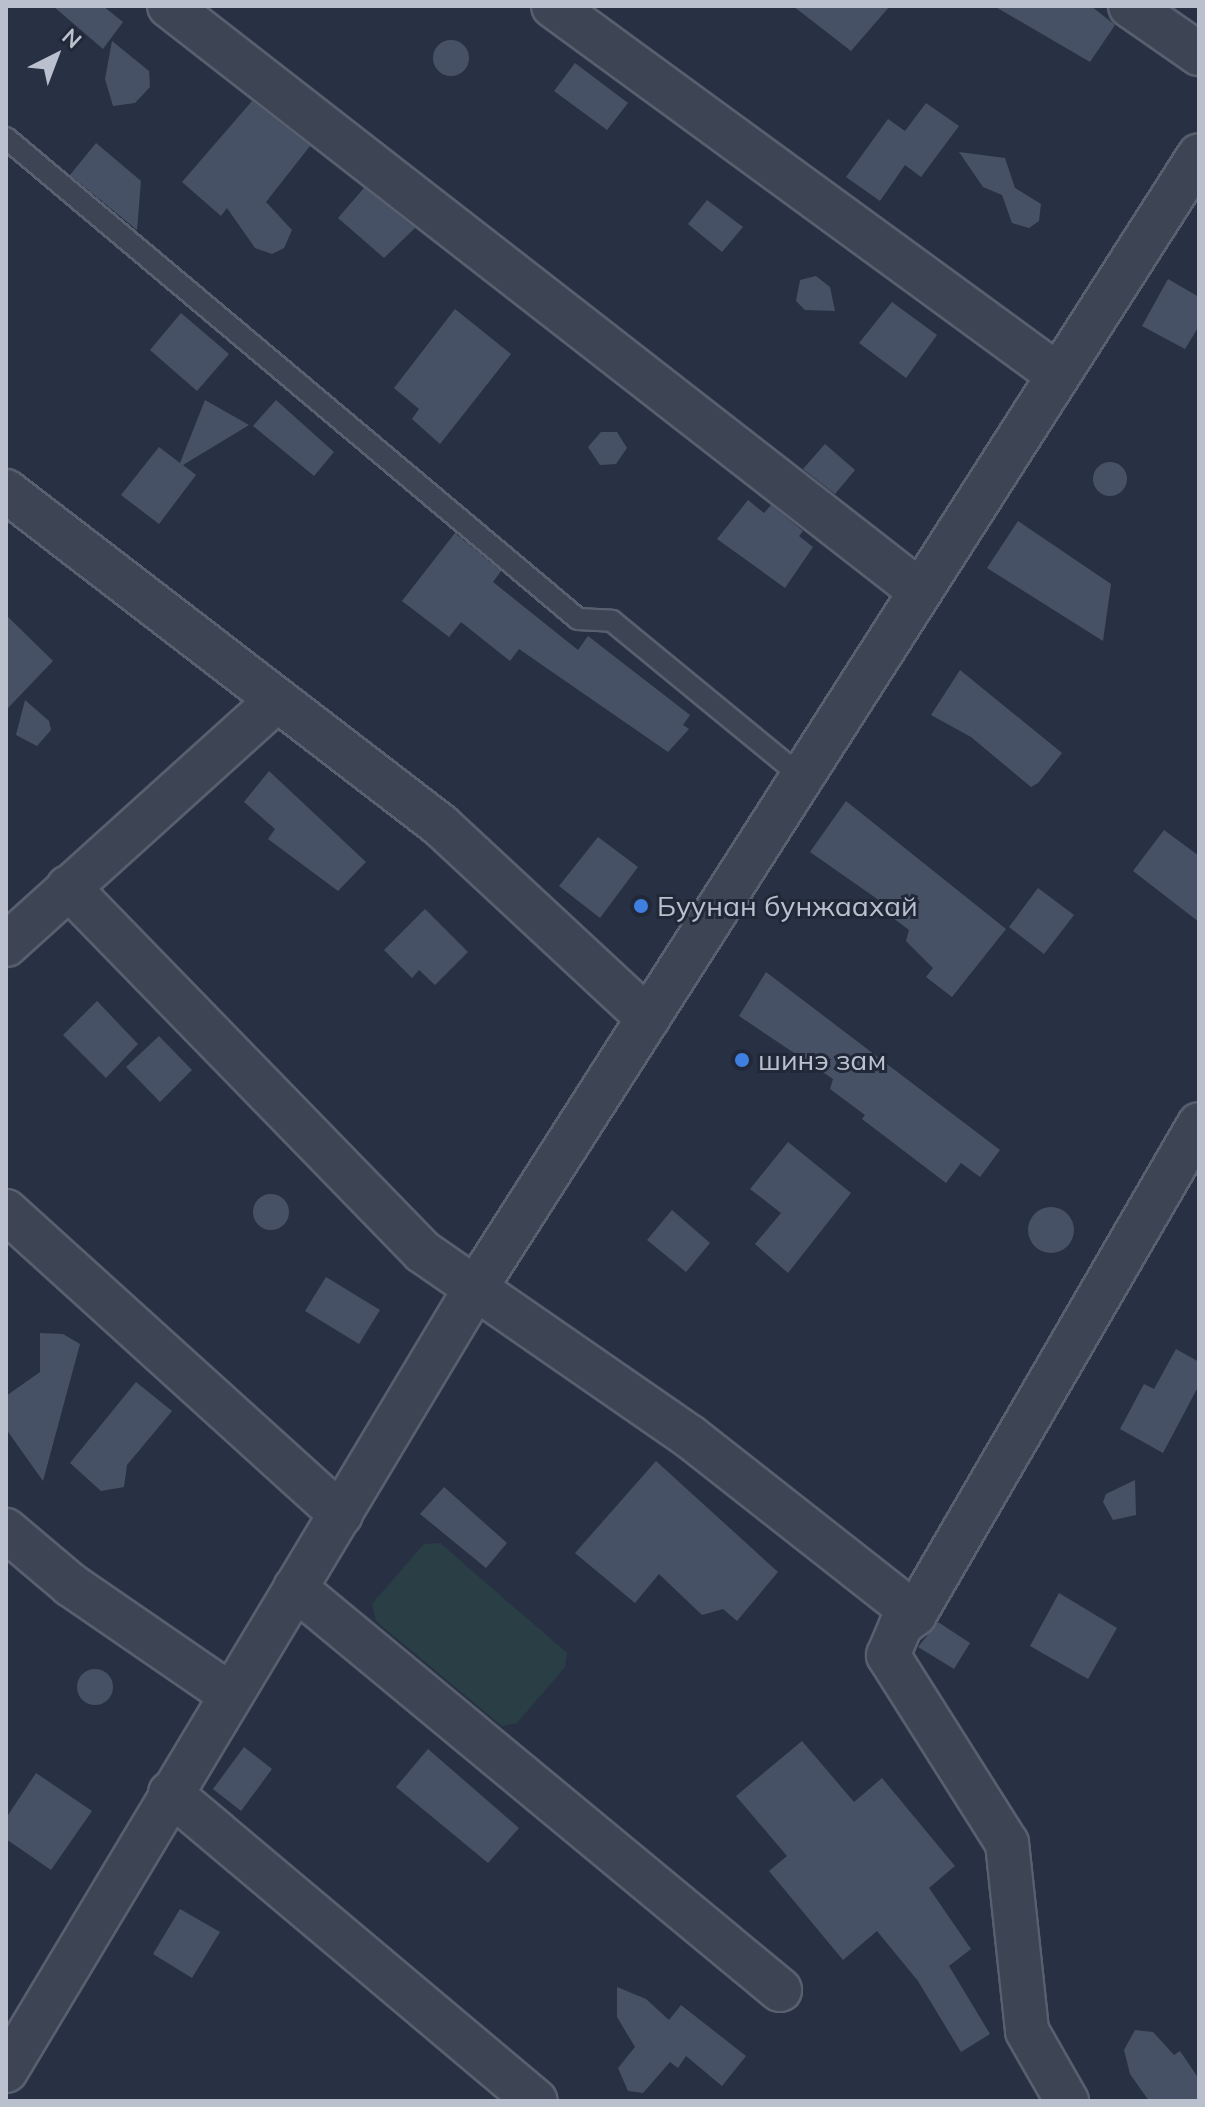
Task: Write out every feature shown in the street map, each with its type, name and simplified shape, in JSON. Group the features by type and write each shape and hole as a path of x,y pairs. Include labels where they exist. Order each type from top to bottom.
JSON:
{"street":[{"path":"553,6 1058,375"},
{"path":"1130,6 1199,54"},
{"path":"177,8 920,591"},
{"path":"6,2071 228,1693 341,1515 475,1289 1199,155"},
{"path":"6,491 440,825 648,1018"},
{"path":"6,945 277,700"},
{"path":"68,887 423,1252 689,1436 915,1614"},
{"path":"1067,2101 1027,2031 1007,1843 888,1655 901,1625 915,1614 1197,1129"},
{"path":"6,1211 341,1515"},
{"path":"6,1530 71,1585 228,1693"},
{"path":"295,1588 780,1990"},
{"path":"170,1793 536,2101"}],"lane":[{"path":"6,138 578,619 612,621 802,777"}],"green space":[{"path":"440,1543 567,1653 565,1667 517,1723 502,1726 376,1621 372,1604 424,1544"}],"building":[{"path":"53,6 103,6 123,22 103,49"},
{"path":"793,6 890,6 851,51"},
{"path":"994,6 1091,6 1115,25 1090,62"},
{"path":"451,40 464,45 469,58 464,71 451,76 438,71 433,58 438,45"},
{"path":"112,41 149,71 150,87 135,103 113,106 105,79"},
{"path":"575,63 628,103 607,130 554,91"},
{"path":"252,101 310,146 266,202 292,230 284,248 272,254 255,248 227,208 221,216 182,182"},
{"path":"926,103 959,126 921,177 905,165 880,201 846,177 888,119 905,131"},
{"path":"96,143 141,181 137,230 70,175"},
{"path":"959,152 1005,158 1015,188 1041,204 1039,221 1029,228 1012,223 1002,195 983,187"},
{"path":"364,188 415,228 384,258 338,218"},
{"path":"707,200 743,227 722,252 688,224"},
{"path":"816,276 830,287 835,311 805,310 796,301 800,280"},
{"path":"1168,279 1199,297 1199,326 1185,349 1142,326"},
{"path":"892,302 937,335 906,378 859,343"},
{"path":"455,309 511,354 440,444 412,419 419,409 394,388"},
{"path":"181,313 229,354 197,391 150,350"},
{"path":"205,400 249,425 183,465 196,475 159,524 121,495 159,447 180,463"},
{"path":"276,400 334,452 314,476 253,426"},
{"path":"601,432 617,432 627,448 616,464 600,465 588,447"},
{"path":"825,444 855,470 835,494 803,469"},
{"path":"1110,462 1122,467 1127,479 1122,491 1110,496 1098,491 1093,479 1098,467"},
{"path":"748,500 764,513 771,505 803,531 799,536 813,547 785,588 717,539"},
{"path":"1018,521 1111,584 1103,641 987,568"},
{"path":"455,533 501,571 493,582 578,650 588,636 690,715 683,725 689,729 668,752 519,649 510,661 461,622 449,637 402,601"},
{"path":"6,615 53,661 6,710"},
{"path":"960,670 1062,753 1038,783 1031,787 971,737 931,715"},
{"path":"25,700 49,721 51,730 37,746 16,735"},
{"path":"269,771 366,862 338,891 268,839 275,829 244,802"},
{"path":"846,801 1006,929 952,997 926,977 933,968 906,941 909,930 880,908 883,903 810,852"},
{"path":"1164,830 1199,856 1199,922 1133,871"},
{"path":"598,837 638,867 600,918 559,886"},
{"path":"1038,888 1074,915 1044,954 1009,927"},
{"path":"425,909 468,952 435,985 419,970 412,978 384,950"},
{"path":"766,972 1000,1150 980,1177 961,1163 946,1183 862,1119 865,1115 830,1089 833,1079 739,1016"},
{"path":"97,1001 138,1044 106,1078 63,1035"},
{"path":"159,1036 192,1070 160,1102 126,1067"},
{"path":"788,1142 851,1193 788,1273 755,1244 781,1213 750,1189"},
{"path":"271,1194 284,1199 289,1212 284,1225 271,1230 258,1225 253,1212 258,1199"},
{"path":"1051,1207 1067,1214 1074,1230 1067,1246 1051,1253 1035,1246 1028,1230 1035,1214"},
{"path":"672,1210 710,1243 686,1272 647,1240"},
{"path":"326,1277 380,1310 359,1344 305,1311"},
{"path":"40,1333 63,1334 80,1344 43,1481 6,1429 6,1396 40,1372"},
{"path":"1176,1349 1199,1362 1199,1385 1163,1453 1120,1429 1144,1384 1154,1389"},
{"path":"136,1382 172,1411 127,1465 124,1487 101,1491 70,1463"},
{"path":"656,1461 778,1572 737,1621 723,1609 702,1615 659,1574 635,1603 575,1553"},
{"path":"1135,1480 1136,1515 1113,1520 1103,1502 1106,1494"},
{"path":"444,1487 507,1543 486,1568 420,1514"},
{"path":"1059,1593 1117,1628 1088,1679 1030,1646"},
{"path":"938,1622 970,1643 954,1669 918,1647"},
{"path":"95,1669 108,1674 113,1687 108,1700 95,1705 82,1700 77,1687 82,1674"},
{"path":"802,1741 854,1802 882,1778 955,1866 929,1888 971,1949 949,1966 990,2034 961,2052 918,1981 877,1931 843,1960 769,1871 787,1856 736,1796"},
{"path":"244,1747 272,1769 241,1811 213,1789"},
{"path":"428,1749 519,1828 488,1863 396,1787"},
{"path":"36,1773 92,1811 51,1870 6,1839 6,1818"},
{"path":"180,1909 220,1932 192,1978 153,1954"},
{"path":"617,1987 646,1999 669,2020 681,2005 746,2056 722,2086 686,2056 678,2068 670,2062 643,2093 628,2091 618,2068 635,2047 617,2017"},
{"path":"1135,2030 1153,2032 1174,2055 1180,2051 1199,2079 1199,2101 1149,2101 1130,2074 1124,2050"}],"place":[{"name":"Буунан бунжаахай","path":"641,906"},
{"name":"шинэ зам","path":"742,1060"}]}
